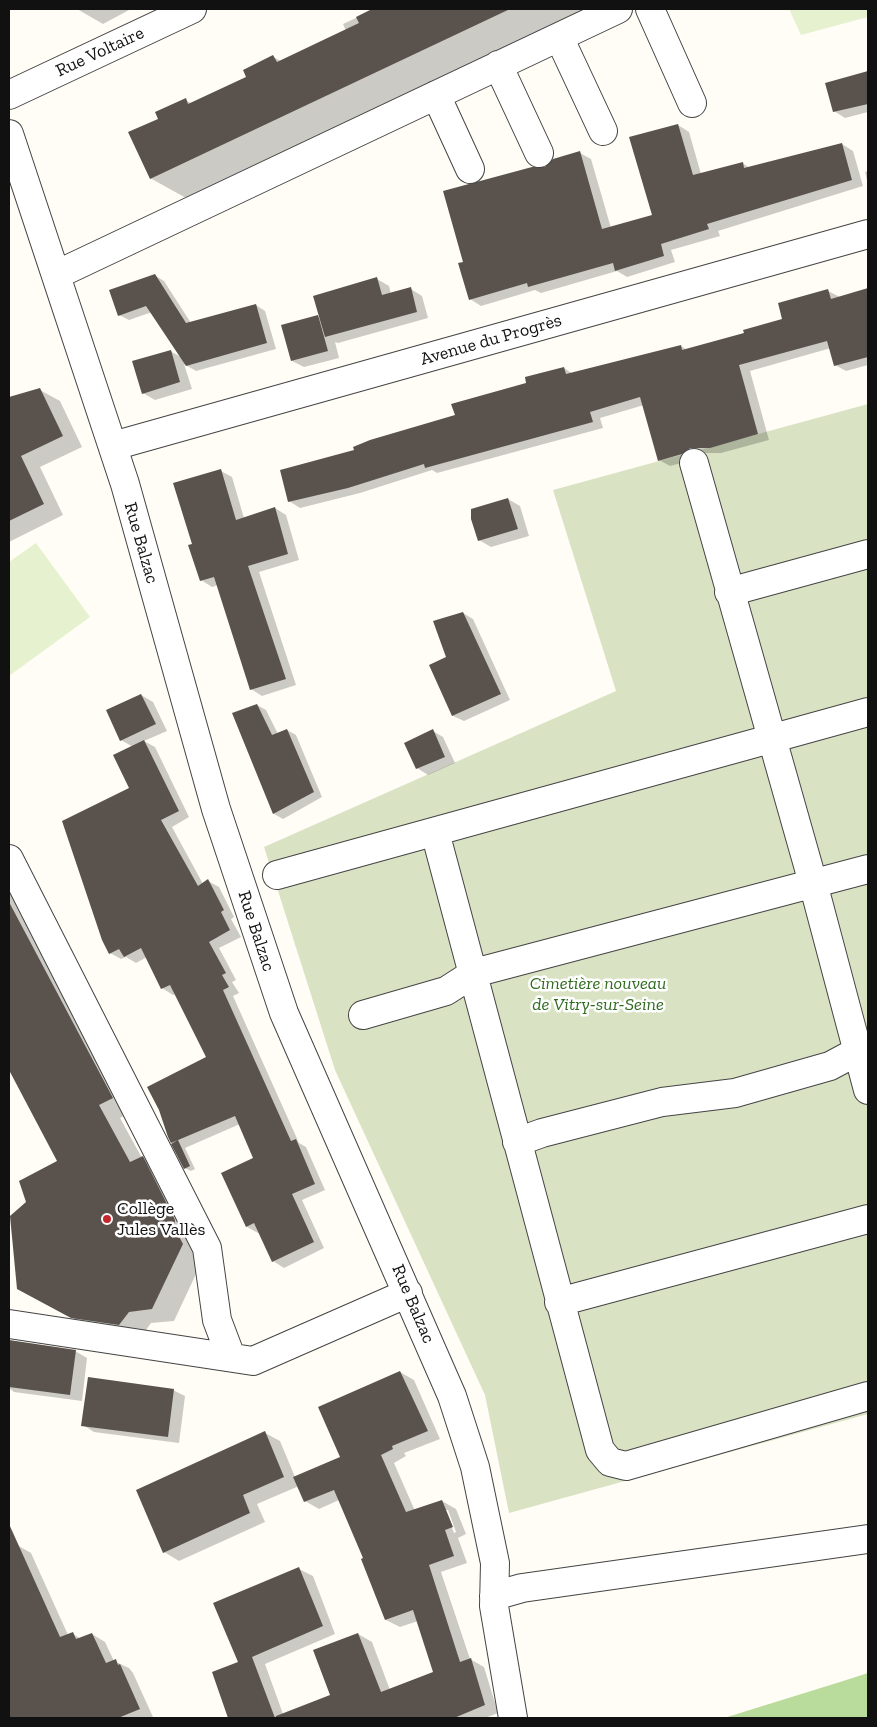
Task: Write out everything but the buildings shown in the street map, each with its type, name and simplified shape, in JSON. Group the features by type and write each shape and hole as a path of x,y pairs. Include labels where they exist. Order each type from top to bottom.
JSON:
{"street":[{"name":"Rue Voltaire","path":"9,95 192,9"},
{"path":"56,275 618,9"},
{"path":"650,9 692,103"},
{"path":"559,37 603,131"},
{"path":"498,65 539,153"},
{"path":"436,95 470,169"},
{"name":"Rue Balzac","path":"9,134 113,446 216,809 284,1014 452,1396 475,1467 495,1563 494,1606 513,1718"},
{"name":"Avenue du Progrès","path":"113,446 868,234"},
{"path":"694,463 729,592 863,1050 868,1090"},
{"path":"729,592 868,554"},
{"path":"276,875 868,712"},
{"path":"435,832 600,1450 610,1462 626,1466 868,1396"},
{"path":"9,859 207,1248 218,1320 231,1357"},
{"path":"364,1014 446,991 474,973 868,869"},
{"path":"517,1142 542,1133 662,1102 735,1093 830,1066 863,1050"},
{"path":"559,1302 868,1219"},
{"path":"9,1324 254,1361 408,1293"},
{"path":"494,1596 522,1588 868,1539"}],"green space":[{"path":"789,9 868,9 868,17 801,35"},
{"name":"Cimetière nouveau de Vitry-sur-Seine","path":"868,404 868,1414 509,1513 485,1395 335,1070 264,847 616,691 553,490"},
{"path":"36,543 90,617 9,676 9,562"},
{"path":"868,1673 868,1717 724,1718 840,1682"}],"place":[{"name":"Collège Jules Vallès","path":"107,1219"}]}
